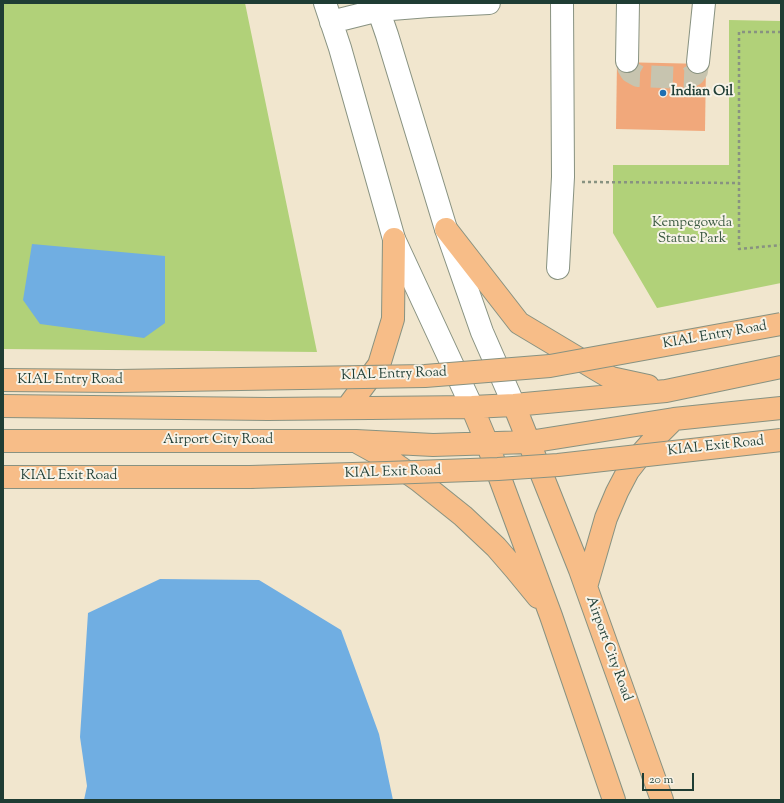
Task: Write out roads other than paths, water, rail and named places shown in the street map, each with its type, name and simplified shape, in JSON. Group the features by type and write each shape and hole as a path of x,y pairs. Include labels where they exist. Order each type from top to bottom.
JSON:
{"main road":[{"path":"446,229 519,323 611,378 666,390"},
{"path":"347,408 379,365 393,319 394,239"},
{"name":"KIAL Entry Road","path":"3,380 118,381 425,376 550,366 781,324"},
{"name":"KIAL Entry Road","path":"3,406 390,408 514,405 666,390 781,367"},
{"name":"Airport City Road","path":"514,405 586,587 662,800"},
{"path":"472,407 487,443 551,616 614,800"},
{"name":"KIAL Exit Road","path":"433,445 529,442 674,419 781,408"},
{"path":"586,587 606,518 624,478 642,453 674,419"},
{"name":"KIAL Exit Road","path":"3,477 250,477 387,474 498,469 558,465 781,440"},
{"name":"Airport City Road","path":"3,441 356,441 433,445"},
{"path":"356,441 388,459 418,480 463,516 496,547 534,592 551,616"}],"street":[{"path":"472,407 394,239 340,48 328,12 378,7 489,3"},
{"path":"558,268 563,182 562,3"},
{"path":"627,61 628,3"},
{"path":"698,62 704,3"},
{"path":"378,7 446,229 482,332 514,405"}],"water":[{"path":"32,244 165,256 165,323 144,338 40,324 23,300"},
{"path":"160,579 259,580 341,630 379,734 393,800 84,800 87,786 80,737 88,613"}],"tunnel":[{"path":"627,61 631,72 638,76 688,78 694,75 697,71 698,62"}],"place":[{"name":"Indian Oil","path":"663,93"}],"park label":[{"name":"Kempegowda Statue Park","path":"692,232"}]}
